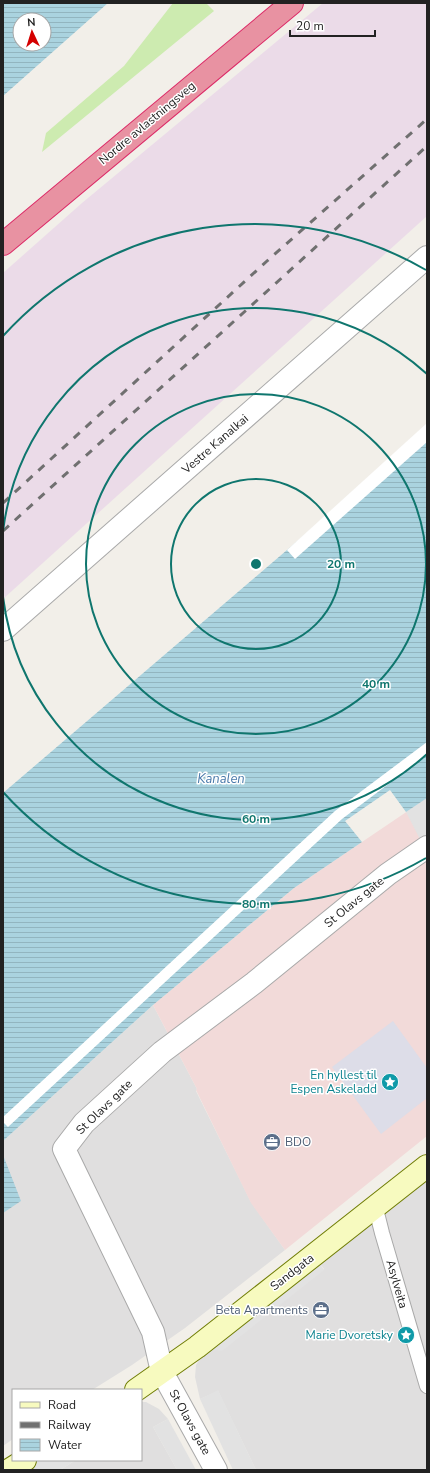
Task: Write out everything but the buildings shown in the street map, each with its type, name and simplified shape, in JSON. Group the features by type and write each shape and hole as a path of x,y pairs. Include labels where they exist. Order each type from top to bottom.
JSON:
{"highway":[{"name":"Nordre avlastningsveg","path":"3,244 292,3"}],"main road":[{"name":"Sandgata","path":"137,1389 197,1347 375,1205 427,1166"},
{"path":"10,1470 24,1461"}],"street":[{"name":"Vestre Kanalkai","path":"3,630 427,256"},
{"name":"St Olavs gate","path":"216,1470 162,1372 153,1332 64,1149 84,1123 162,1052 254,983 388,874 427,847"}],"lane":[{"name":"Asylveita","path":"375,1205 427,1386"}],"shaded area":[{"path":"323,3 427,3 427,216 3,599 3,273 82,203"},
{"path":"427,798 427,1136 285,1250 251,1203 196,1090 197,1089 153,1005 294,888"},
{"path":"427,798 427,853 406,812"},
{"path":"153,1005 197,1089 196,1091 251,1202 285,1250 185,1328 132,1365 94,1389 12,1389 12,1440 3,1446 3,1141"},
{"path":"393,1021 427,1068 427,1098 381,1134 332,1067"},
{"path":"427,1175 427,1470 256,1470 218,1391 200,1399 195,1377 196,1365 206,1349 324,1269 318,1261"},
{"path":"318,1261 324,1270 222,1351 206,1349"},
{"path":"218,1390 256,1470 233,1470 200,1399"},
{"path":"142,1402 146,1402 159,1409 168,1419 153,1427 177,1470 60,1470 74,1461 142,1461"},
{"path":"168,1419 196,1470 177,1470 153,1427"},
{"path":"38,1461 74,1461 60,1470 24,1470"}],"green space":[{"path":"173,3 206,3 214,11 42,152 46,133 124,66"}],"water":[{"path":"3,3 108,3 3,96"},
{"name":"Kanalen","path":"427,424 427,798 406,812 390,790 345,821 362,842 294,888 153,1005 3,1141 3,793 315,526"},
{"path":"3,1155 21,1201 3,1213"}],"pier":[{"path":"427,423 427,442 295,559 287,550"},
{"path":"427,742 427,755 342,819 8,1127 3,1122 3,1117 335,811"}],"railway":[{"path":"3,503 267,261 427,119"},
{"path":"3,531 427,146"}],"place":[{"name":"En hyllest til Espen Askeladd","path":"390,1082"},
{"name":"BDO","path":"272,1142"},
{"name":"Beta Apartments","path":"321,1310"},
{"name":"Marie Dvoretsky","path":"406,1335"}]}
